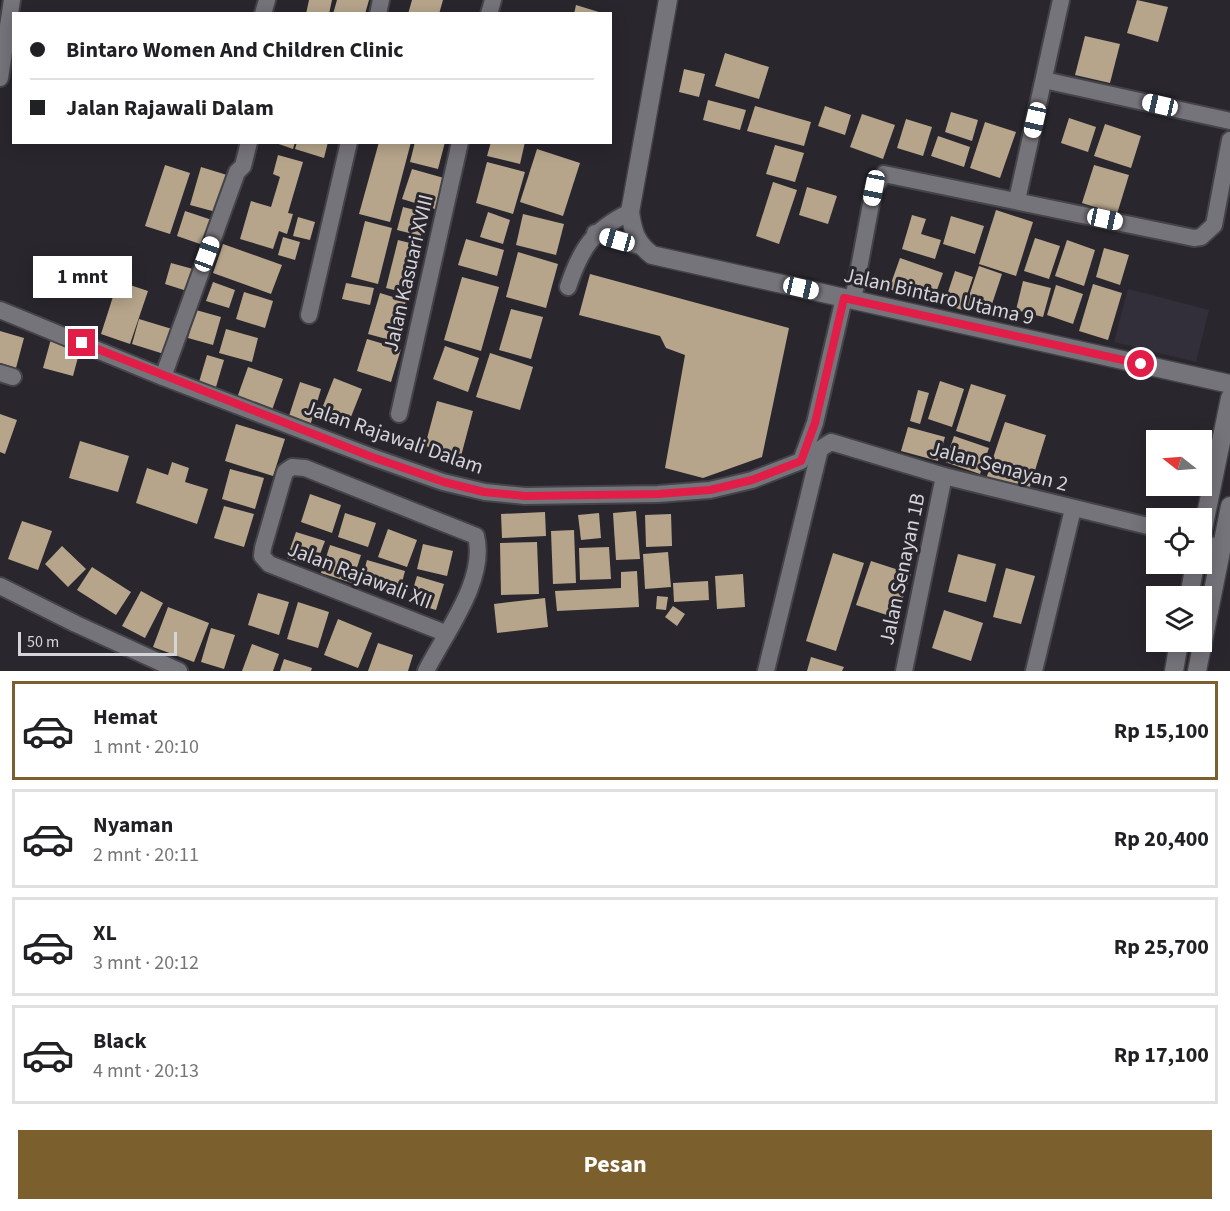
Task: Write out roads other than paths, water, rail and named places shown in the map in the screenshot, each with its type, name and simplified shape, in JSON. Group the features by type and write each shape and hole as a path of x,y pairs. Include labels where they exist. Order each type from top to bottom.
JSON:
{"street":[{"path":"0,78 12,0"},
{"path":"640,246 633,231 630,212 668,0"},
{"path":"1017,200 1061,0"},
{"path":"1044,80 1230,121"},
{"path":"848,299 874,188 884,174 1194,238 1202,237 1214,225 1230,140"},
{"path":"163,377 237,172 245,160 249,144"},
{"path":"309,315 348,144"},
{"name":"Jalan Kasuari XVIII","path":"399,414 460,144"},
{"path":"568,287 574,268 595,233 630,212"},
{"path":"595,233 640,246"},
{"name":"Jalan Bintaro Utama 9","path":"640,246 652,255 1230,384"},
{"name":"Jalan Rajawali Dalam","path":"0,310 163,377 372,457 444,482 484,492 525,496 658,494 710,490 752,480 801,461 815,423 848,299"},
{"path":"1207,508 1230,398"},
{"name":"Jalan Senayan 2","path":"766,671 820,449 831,442 944,476 1146,526"},
{"name":"Jalan Rajawali XII","path":"426,671 445,633 460,611 477,570 476,536 305,468 292,467 285,472 263,548 262,556 269,564 445,633"},
{"name":"Jalan Senayan 1B","path":"904,671 944,476"},
{"path":"1197,671 1230,506"},
{"path":"1034,671 1073,509"},
{"path":"1212,537 1222,542"},
{"path":"1212,542 1222,542"},
{"path":"0,586 179,671"},
{"path":"1174,671 1177,652"}]}
